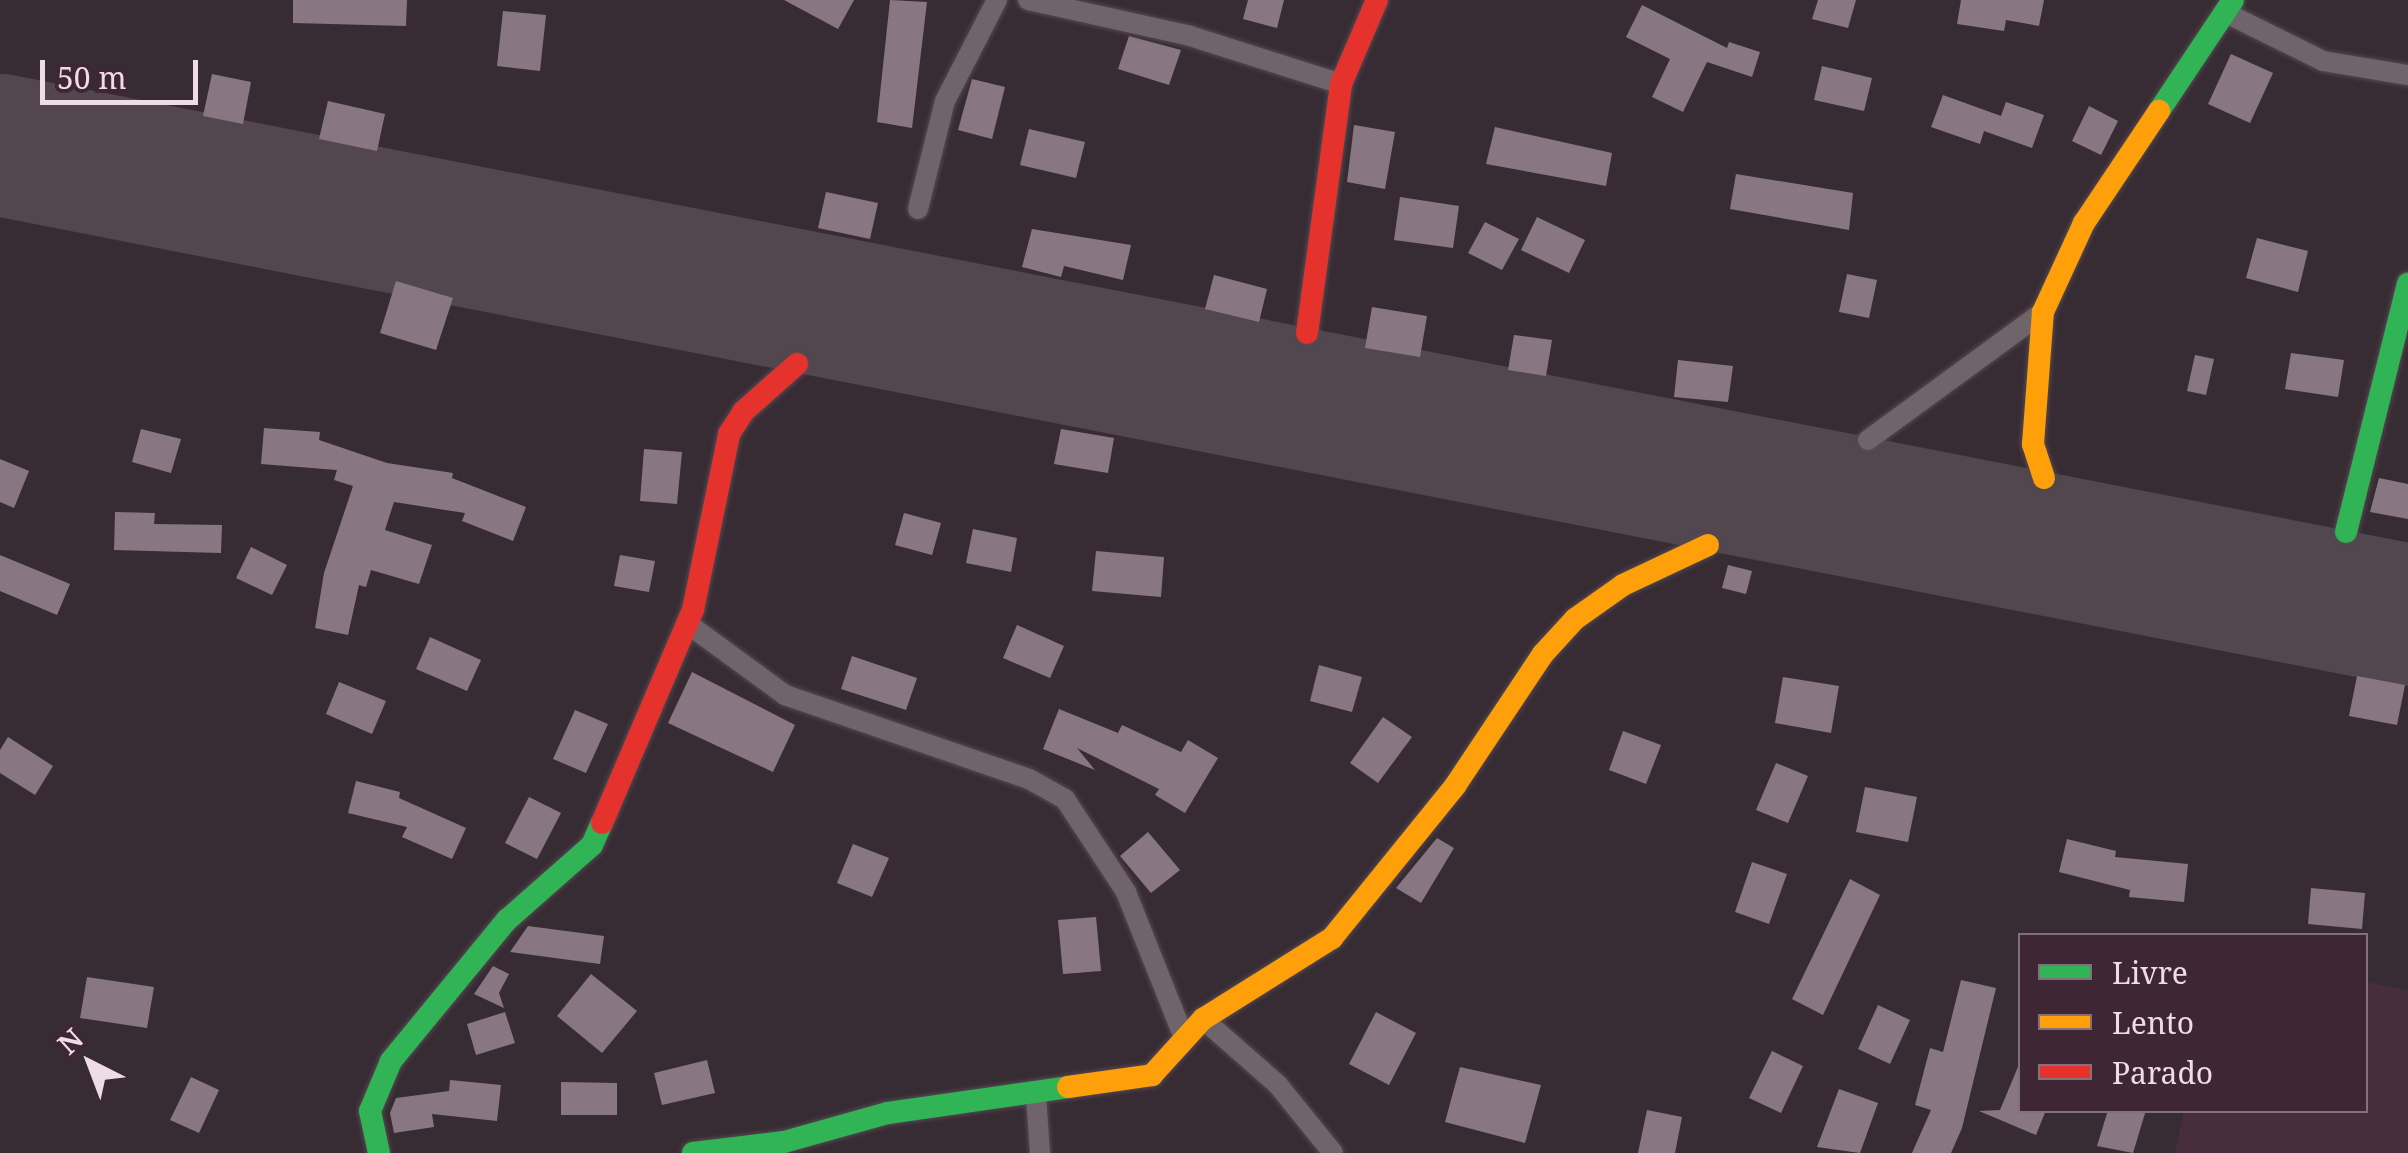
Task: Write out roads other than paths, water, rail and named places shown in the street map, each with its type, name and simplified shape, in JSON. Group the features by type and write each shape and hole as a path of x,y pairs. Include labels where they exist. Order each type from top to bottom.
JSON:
{"street":[{"path":"918,209 945,101 997,0"},
{"path":"1028,0 1190,36 1341,84"},
{"path":"1307,332 1341,84 1377,0"},
{"path":"2044,478 2033,426 2044,312 2084,222 2230,6 2323,61 2408,75"},
{"path":"2346,532 2408,284"},
{"path":"1868,440 2044,312"},
{"path":"379,1153 370,1111 391,1061 507,920 592,845 688,624 730,434 744,411 797,364"},
{"path":"694,1153 786,1148 852,1120 1139,1081 1160,1070 1183,1035 1203,1019 1332,938 1456,786 1543,654 1575,619 1622,584 1708,546"},
{"path":"688,624 785,695 1030,779 1066,799 1126,892 1183,1035"},
{"path":"1203,1019 1278,1085 1333,1153"},
{"path":"1036,1096 1040,1153"}]}
